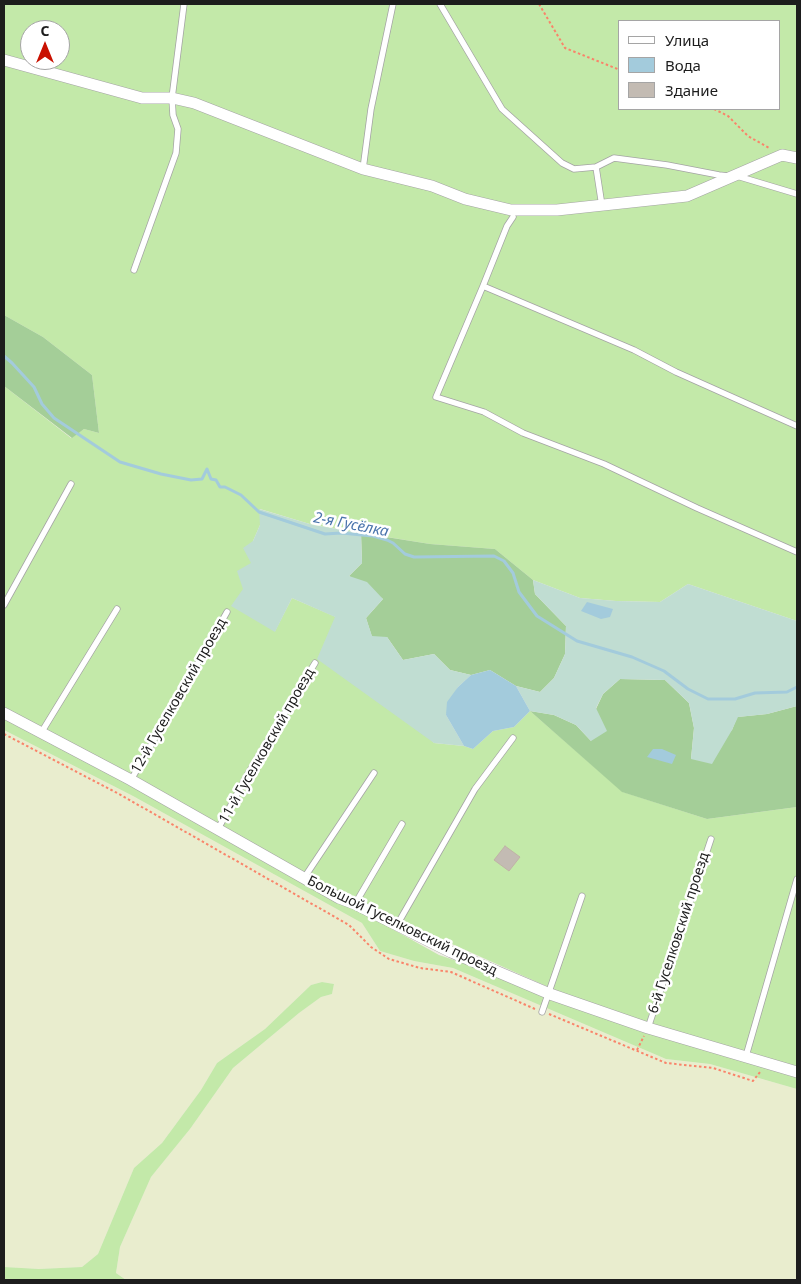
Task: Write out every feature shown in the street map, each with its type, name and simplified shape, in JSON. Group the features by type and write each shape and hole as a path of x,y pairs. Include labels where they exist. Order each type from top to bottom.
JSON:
{"street":[{"path":"4,60 142,98 172,98 194,103 362,169 432,186 465,199 511,210 557,210 687,196 782,155 797,158"},
{"name":"Большой Гуселковский проезд","path":"4,713 132,780 339,898 355,904 451,952 550,994 648,1028 797,1072"}],"lane":[{"path":"134,270 176,153 178,129 173,116 172,98 184,4"},
{"path":"362,169 371,109 393,4"},
{"path":"440,4 502,109 562,163 574,169 596,167 614,158 667,165 719,176 736,176 797,194"},
{"path":"596,167 602,206"},
{"path":"513,217 507,226 436,397 484,412 523,433 604,464 696,508 797,552"},
{"path":"483,286 634,350 676,372 797,426"},
{"path":"4,605 71,484"},
{"path":"41,733 117,609"},
{"name":"12-й Гуселковский проезд","path":"132,780 228,612"},
{"name":"11-й Гуселковский проезд","path":"218,829 315,663"},
{"path":"397,925 474,789 513,738"},
{"path":"304,878 374,773"},
{"path":"355,904 402,824"},
{"name":"6-й Гуселковский проезд","path":"648,1028 711,839"},
{"path":"746,1056 797,879"},
{"path":"542,1012 550,994 582,896"}],"path":[{"path":"539,4 565,48 618,69"},
{"path":"716,110 728,116 748,136 782,155"},
{"path":"637,1050 648,1028"}],"green space":[{"path":"4,4 797,4 797,621 688,584 660,602 580,598 533,580 495,549 430,544 313,525 260,509 260,525 253,541 251,563 275,631 292,598 336,617 434,743 464,746 473,749 493,731 514,727 530,711 623,792 707,819 797,807 797,1068 646,1023 555,990 342,895 4,708 4,386 71,438 84,429 99,433 92,375 43,337 4,315"},
{"path":"4,315 43,337 92,375 99,433 84,429 72,438 4,386"},
{"path":"259,509 313,525 361,533 362,563 349,576 367,582 383,599 366,618 372,636 387,637 403,660 434,654 450,670 471,675 458,687 446,715 464,746 434,743 317,659 335,617 292,598 275,632 231,606 243,589 237,571 251,563 243,548 253,541 260,525"},
{"path":"361,533 430,544 495,549 533,580 535,594 566,626 565,654 554,678 540,692 516,686 490,670 471,675 450,670 434,654 403,660 387,637 372,637 366,618 383,599 349,576 362,563"},
{"path":"533,580 580,598 616,601 660,602 688,584 797,621 797,706 767,714 738,717 712,764 691,759 694,728 689,703 665,680 620,679 603,694 596,708 607,731 591,741 576,725 554,715 530,711 516,686 540,692 554,678 565,654 566,626 535,594"},
{"path":"620,679 665,680 689,703 694,728 691,759 732,730 737,717 767,714 797,706 797,807 707,819 622,792 530,711 554,715 576,725 591,741 596,709 603,694"},
{"path":"4,719 173,807 439,955 797,1075 797,1089 710,1064 666,1059 453,968 414,961 380,951 362,923 133,796 4,730"},
{"path":"4,730 133,796 362,923 380,951 414,961 453,968 666,1059 710,1064 797,1089 797,1280 126,1280 116,1273 120,1247 151,1177 190,1129 233,1068 299,1013 321,997 332,994 334,984 322,982 311,985 265,1029 217,1063 201,1090 162,1143 134,1168 98,1254 82,1267 39,1269 4,1267"},
{"path":"322,982 334,984 332,994 321,997 299,1013 233,1068 190,1129 151,1177 120,1247 116,1273 126,1280 4,1280 4,1267 39,1269 82,1267 98,1254 134,1168 162,1143 201,1090 217,1063 265,1029 311,985"}],"water":[{"path":"587,602 613,609 610,617 601,619 581,611"},
{"path":"490,670 516,686 530,711 514,727 493,731 473,749 464,746 446,715 447,702 458,687 471,675"},
{"path":"653,749 662,749 676,755 672,764 647,757"}],"building":[{"path":"505,846 520,857 509,871 494,860"}],"waterway":[{"name":"2-я Гусёлка","path":"4,356 34,387 42,404 54,418 120,462 161,474 191,480 202,479 207,469 211,479 216,480 220,487 225,487 241,495 259,512 325,534 341,533 373,536 387,540 405,554 414,557 494,556 504,561 513,573 519,592 537,616 577,641 632,657 664,671 688,689 708,699 735,699 755,693 787,692 797,687"}]}
